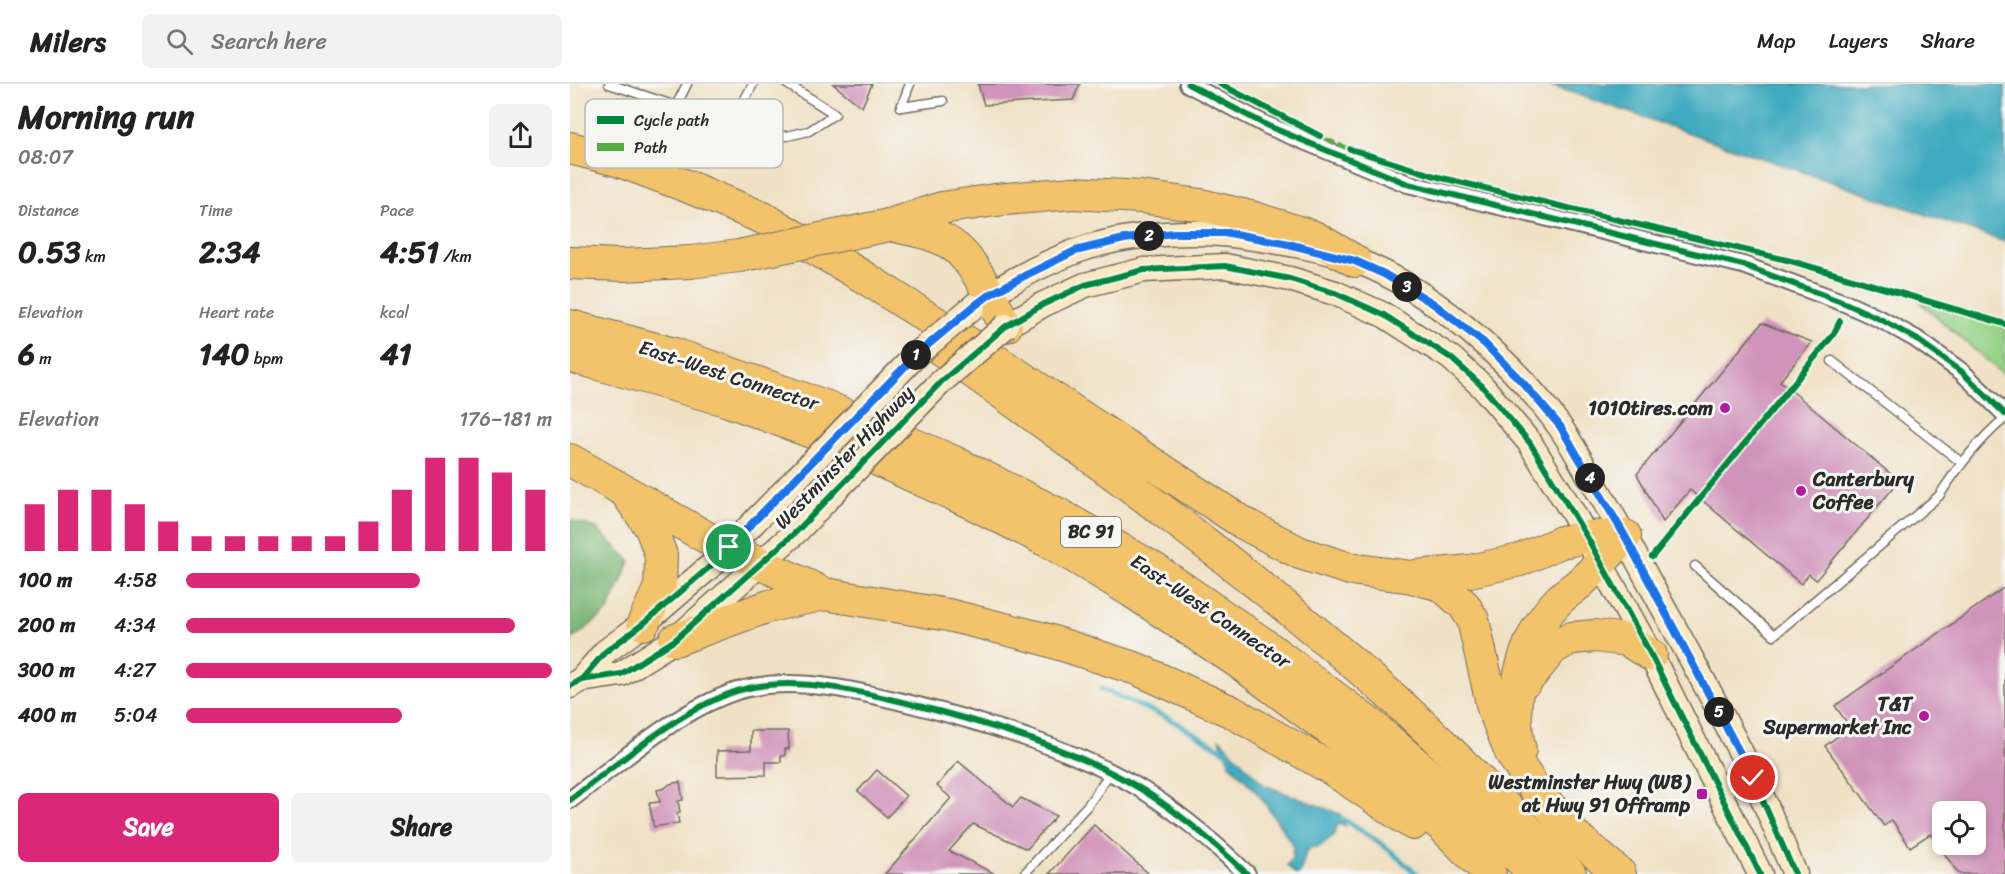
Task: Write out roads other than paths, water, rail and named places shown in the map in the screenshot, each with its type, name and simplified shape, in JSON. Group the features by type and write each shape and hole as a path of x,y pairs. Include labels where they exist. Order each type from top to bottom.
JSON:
{"highway":[{"path":"570,148 585,152"},
{"path":"639,168 763,218 862,276 998,362 1243,523 1300,553 1350,569 1412,577 1441,585 1464,605 1473,620 1493,708 1510,753 1534,788 1574,835 1620,874"},
{"path":"690,187 906,325 1056,431 1180,523 1377,683 1469,770 1570,874"},
{"path":"570,263 622,265 690,262 739,256 889,225 942,208 995,200 1073,193 1141,197 1201,205 1251,217 1314,237 1355,261"},
{"path":"889,225 927,233 955,246 980,277 981,301 1006,326"},
{"name":"East-West Connector","path":"570,327 674,354 825,406 954,462 1058,514 1163,575 1261,642 1369,723 1454,797 1535,874"},
{"name":"East-West Connector","path":"570,356 729,400 832,440 972,503 1053,544 1131,591 1238,662 1338,736 1444,828 1489,874"},
{"path":"570,460 711,540 825,594 948,615 1041,638 1137,669 1232,712 1330,768 1489,874"},
{"path":"625,492 651,528 661,555 660,587 643,624"},
{"path":"1534,788 1519,748 1515,693 1524,658 1541,623 1594,550 1625,536"},
{"path":"1412,577 1470,571 1520,560 1561,542 1594,550"},
{"path":"675,640 769,606 825,594"},
{"path":"1515,693 1553,648 1572,638 1595,636 1627,640 1651,655"}],"main road":[{"name":"Westminster Highway","path":"576,683 605,652 686,588 917,354 981,301 1075,251 1124,239 1174,233 1229,233 1284,243 1355,261 1384,274 1434,304 1484,343 1524,384 1560,426 1625,536 1753,778 1794,874"},
{"name":"Westminster Highway","path":"576,683 621,674 675,640 797,531 942,381 1006,326 1044,304 1085,285 1144,270 1225,266 1290,279 1335,292 1384,315 1420,337 1451,358 1482,386 1530,443 1594,550 1651,655 1760,874"}],"street":[{"path":"1188,84 1268,126 1408,184 1743,265 1847,304 1916,339 1962,372 2005,416"},
{"path":"570,800 681,717 710,702 739,691 771,684 824,687 884,697 1005,729 1069,753 1161,801 1246,874"}],"lane":[{"path":"609,84 655,99"},
{"path":"680,99 687,84"},
{"path":"745,99 753,84"},
{"path":"783,136 809,131 836,114 787,84"},
{"path":"910,84 901,107 943,101"},
{"path":"1832,361 1962,463"},
{"path":"1695,566 1774,635 1939,496 1962,463 2005,416"},
{"path":"1024,874 1088,805 1110,773"}],"water":[{"path":"1547,84 2005,84 2005,242"},
{"path":"1219,738 1264,785 1340,814 1345,826 1338,824 1333,836 1319,847 1312,847 1306,852 1300,874 1295,874 1287,865 1292,859 1293,845 1260,796 1230,764"}],"waterway":[{"path":"1101,689 1170,719 1225,751"},
{"path":"1343,819 1382,844 1417,874"}],"place":[{"name":"1010tires.com","path":"1725,408"},
{"name":"Canterbury Coffee","path":"1801,491"},
{"name":"T&T Supermarket Inc","path":"1924,716"},
{"name":"Westminster Hwy (WB) at Hwy 91 Offramp","path":"1702,794"}]}
